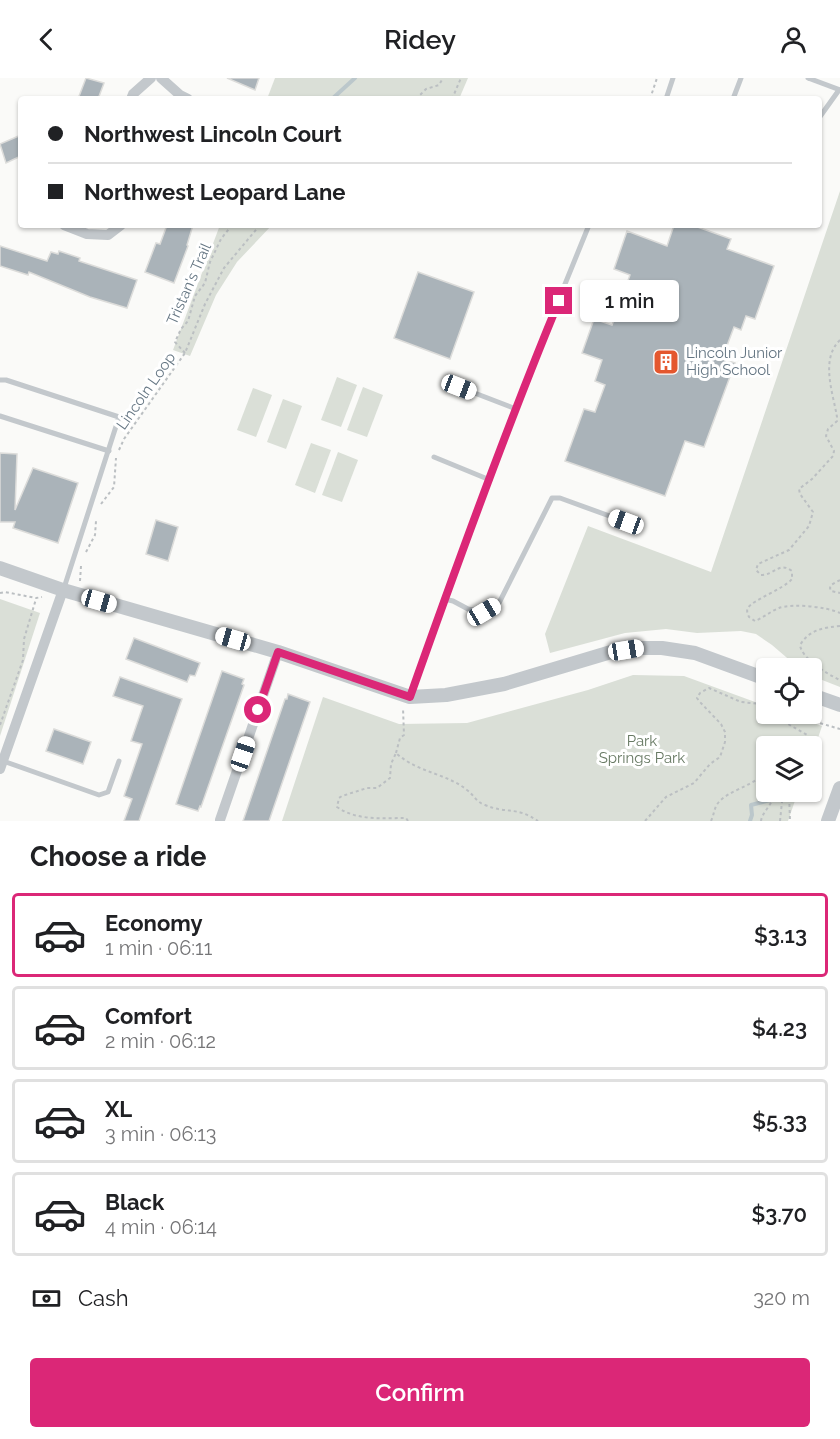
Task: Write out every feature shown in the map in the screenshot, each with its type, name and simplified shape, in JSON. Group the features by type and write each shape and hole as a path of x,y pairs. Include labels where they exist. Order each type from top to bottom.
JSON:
{"street":[{"path":"132,96 152,78"},
{"path":"161,78 182,96"},
{"path":"72,228 87,234 108,235 117,228"},
{"path":"0,568 63,590 278,652 406,702 504,684 611,652 641,648 662,648 695,653 756,675"},
{"path":"1,765 63,590"},
{"path":"220,820 278,652"},
{"path":"822,699 840,705"},
{"path":"828,821 840,788"}],"lane":[{"path":"667,96 673,78"},
{"path":"734,96 741,78"},
{"path":"808,78 839,90 822,114"},
{"path":"406,702 516,409 588,228"},
{"path":"0,380 119,417 63,590"},
{"path":"459,387 516,409"},
{"path":"0,416 109,451"},
{"path":"434,457 490,480"},
{"path":"444,599 468,609 484,612 499,603 552,498 560,498 626,522"},
{"path":"1,765 99,795 108,792 119,761"}],"path":[{"path":"419,96 426,89 440,85 443,78"},
{"path":"453,96 460,78"},
{"path":"651,96 657,78"},
{"name":"Tristan's Trail","path":"185,353 176,342 181,329 188,321 195,296 205,283 210,262 221,239 230,228"},
{"name":"Lincoln Loop","path":"98,512 100,505 114,487 117,455 124,439 185,353 205,304 224,268 257,228"},
{"path":"840,340 831,352 829,367 837,422 828,429 826,436 834,451 833,456 812,479 799,489 813,512 812,521 789,550 758,564 756,570 761,575 771,574 780,567 785,567 792,571 792,579 787,585 750,605 747,612 749,617 755,621 777,608 788,606 819,608 840,613"},
{"path":"85,555 95,535 96,519"},
{"path":"80,580 81,565"},
{"path":"840,580 830,588 831,591 840,593"},
{"path":"0,593 36,598 46,597"},
{"path":"0,725 23,660 24,639 36,598"},
{"path":"840,626 812,632 806,635 800,645 803,655 829,675 840,680"},
{"path":"645,821 666,797 694,783 710,764 720,757 725,742 724,732 721,724 697,698 700,693 709,687 741,702 756,704"},
{"path":"406,702 404,735 400,738 390,778 378,788 367,788 342,796 339,798 337,807 342,811 369,820 406,818 408,821"},
{"path":"788,724 808,736"},
{"path":"822,724 840,729"},
{"path":"396,753 412,766 446,778 467,790 476,801 500,810 519,811 538,821"},
{"path":"711,821 720,800 756,781"},
{"path":"761,821 761,816 772,802"},
{"path":"780,821 782,802"},
{"path":"789,802 790,821"}],"green space":[{"path":"275,78 468,78 460,96 268,96"},
{"path":"840,191 840,687 822,680 822,658 787,658 756,634 741,631 697,633 666,629 625,633 550,653 545,634 588,526 711,572"},
{"path":"219,228 269,228 237,262 216,295 190,356 173,350"},
{"path":"337,377 357,385 341,427 321,420"},
{"path":"363,387 383,395 367,437 347,430"},
{"path":"253,388 272,395 256,437 237,430"},
{"path":"283,399 302,406 286,449 267,442"},
{"path":"311,443 331,450 315,493 295,485"},
{"path":"338,452 358,460 342,502 322,495"},
{"path":"0,599 40,613 0,736"},
{"name":"Park Springs Park","path":"633,675 684,676 756,702 756,724 817,724 822,726 819,736 756,736 756,802 795,802 788,821 282,821 323,697 399,724 467,723 588,690"}],"building":[{"path":"86,78 104,83 99,96 79,96"},
{"path":"227,78 259,78 255,90"},
{"path":"18,136 18,157 6,163 0,144"},
{"path":"166,228 192,228 174,283 145,272 156,243 160,244"},
{"name":"Lincoln Junior High School","path":"673,228 700,228 731,239 727,249 774,266 755,319 746,316 741,330 734,327 722,359 735,363 704,447 685,441 665,496 565,461 584,409 595,412 605,385 595,381 602,360 582,353 594,319 612,325 630,275 614,269 627,231 667,246"},
{"path":"0,246 47,261 51,252 58,254 59,251 80,258 79,261 137,280 127,308 90,297 29,272 28,275 0,266"},
{"path":"418,272 474,292 450,359 394,338"},
{"path":"0,453 17,454 15,510 33,468 78,483 58,543 13,528 15,522 0,522"},
{"path":"156,520 178,527 168,561 146,554"},
{"path":"134,638 200,663 195,676 190,675 187,682 126,659"},
{"path":"222,671 244,679 242,684 244,685 198,811 176,804"},
{"path":"120,677 182,699 139,821 124,821 132,799 124,796 142,744 131,741 143,706 113,696"},
{"path":"288,694 310,702 269,821 243,821 285,699"},
{"path":"54,729 91,742 83,764 46,751"}],"waterway":[{"path":"335,96 355,78"},
{"path":"750,821 751,805 762,802"}],"place":[{"name":"Lincoln Junior High School","path":"666,362"}],"route":[{"path":"258,710 278,652 410,697 444,599 537,353 559,301"}]}
